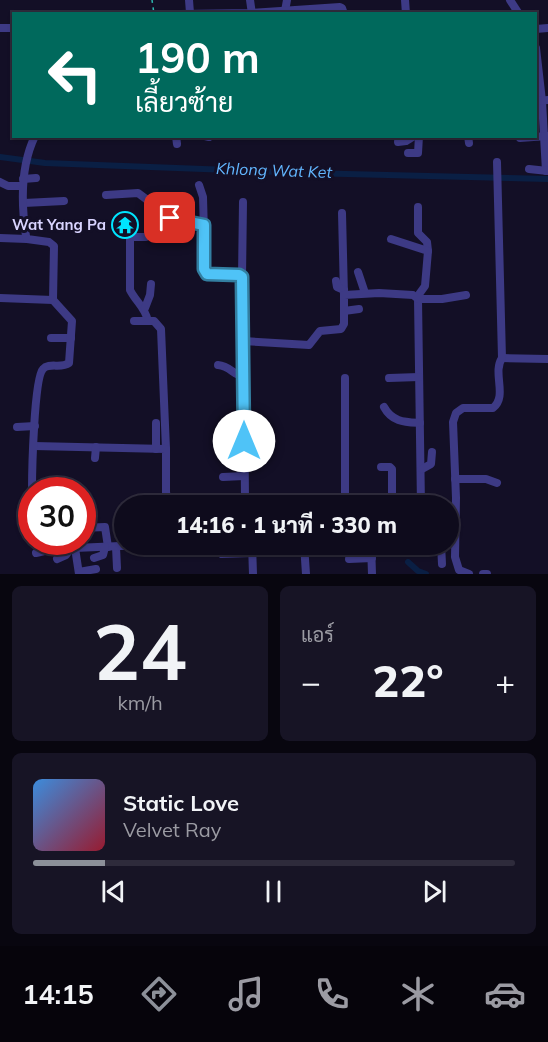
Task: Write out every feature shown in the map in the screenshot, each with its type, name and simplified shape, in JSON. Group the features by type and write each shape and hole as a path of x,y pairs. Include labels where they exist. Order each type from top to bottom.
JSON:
{"street":[{"path":"189,0 190,12"},
{"path":"285,11 287,0"},
{"path":"268,12 300,12 340,7 343,12"},
{"path":"529,169 547,171 546,136 537,68 548,67"},
{"path":"27,239 24,167 26,155 34,138"},
{"path":"398,142 411,138"},
{"path":"408,153 418,153 419,138"},
{"path":"454,495 454,418 463,408 493,408 499,393 498,364 502,358 497,162"},
{"path":"0,182 8,186 36,178"},
{"path":"199,185 203,197 205,271 211,274 242,277"},
{"path":"106,195 138,193 154,205 152,227 146,237 130,239 130,290 145,308 148,321"},
{"path":"24,203 64,201"},
{"path":"243,202 245,495"},
{"path":"418,207 418,233 427,242 428,250 425,286 417,298 422,495"},
{"path":"243,341 309,345 320,331 341,329 344,324 342,213"},
{"path":"170,218 204,225"},
{"path":"0,238 49,242 54,246 53,300"},
{"path":"391,238 428,250"},
{"path":"358,272 365,293"},
{"path":"336,281 337,287 344,293 417,298 466,295"},
{"path":"145,308 151,284"},
{"path":"0,298 53,300 71,318 69,363 64,366 47,366 41,371 35,406 33,477"},
{"path":"344,311 359,309"},
{"path":"134,321 157,322 161,329 166,495"},
{"path":"51,338 71,338"},
{"path":"502,358 548,359"},
{"path":"218,365 227,366 237,376 244,376"},
{"path":"389,378 420,377"},
{"path":"345,378 345,495"},
{"path":"384,407 390,416 397,420 420,423"},
{"path":"156,423 156,449"},
{"path":"16,428 35,426"},
{"path":"34,446 166,449"},
{"path":"95,458 96,447"},
{"path":"422,469 430,466 432,452"},
{"path":"381,467 390,467 392,470 392,495"},
{"path":"223,477 244,476"},
{"path":"455,479 486,479 497,483"},
{"path":"96,527 105,527 117,568"},
{"path":"96,547 114,547"},
{"path":"94,558 103,555 109,547"},
{"path":"57,559 66,555"},
{"path":"72,555 79,573 96,569"},
{"path":"252,555 253,574"},
{"path":"305,555 306,574"},
{"path":"372,555 372,574"},
{"path":"442,555 442,564"},
{"path":"455,555 458,568 469,574"},
{"path":"349,559 372,558"}],"waterway":[{"name":"Khlong Wat Ket","path":"0,157 45,163 548,179"},
{"path":"408,562 418,571 426,574"}],"place":[{"name":"Wat Yang Pa","path":"125,225"}],"route":[{"path":"170,218 204,225 204,269 207,274 239,275 243,280 244,441"}]}
